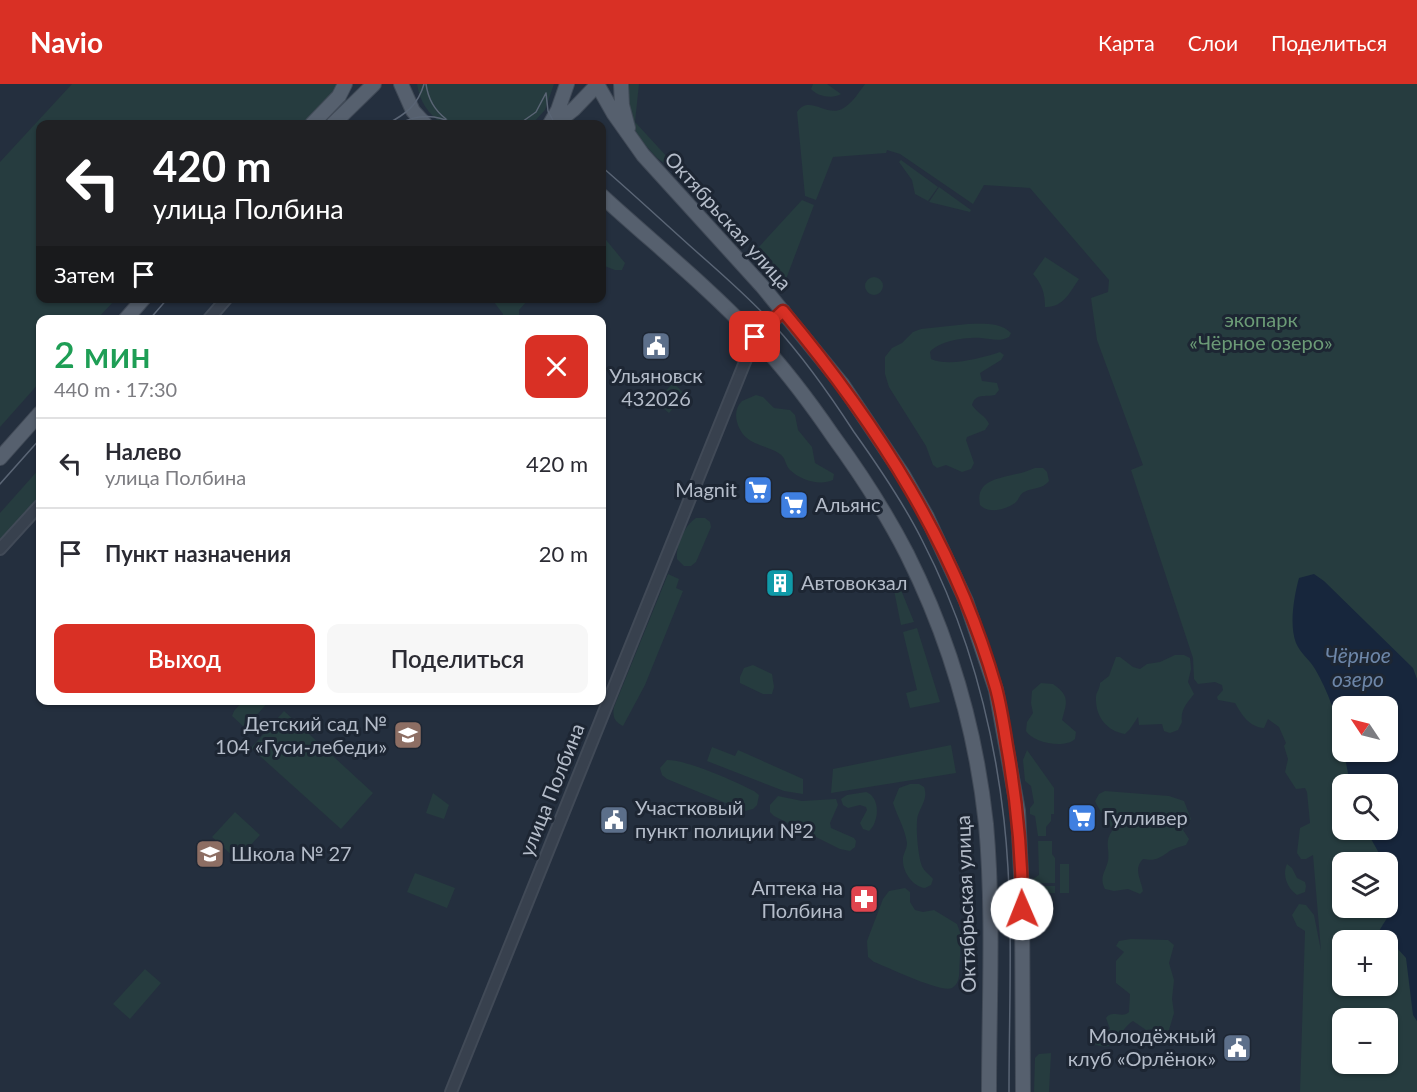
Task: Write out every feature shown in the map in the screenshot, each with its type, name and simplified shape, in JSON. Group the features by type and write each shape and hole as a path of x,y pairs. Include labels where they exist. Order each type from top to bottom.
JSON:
{"main road":[{"path":"316,120 339,96 345,84"},
{"path":"337,120 374,84"},
{"path":"401,84 413,111 421,120"},
{"path":"552,120 567,84"},
{"path":"560,120 598,84"},
{"name":"Октябрьская улица","path":"598,84 634,144 783,311 842,384 908,483 927,517 966,601 996,690 1018,811 1022,894 1023,1092"},
{"path":"621,84 624,117 634,144"},
{"name":"Октябрьская улица","path":"606,200 732,313 755,337 814,409 847,456 908,555 948,652 966,713 978,771 986,830 990,891 989,1092"},
{"path":"129,315 140,303"},
{"name":"улица Полбина","path":"755,337 783,311"},
{"path":"0,458 36,418"}],"street":[{"path":"212,315 223,303"},
{"name":"улица Полбина","path":"451,1092 755,337"},
{"path":"0,549 36,509"}],"green space":[{"path":"72,84 342,84 311,120 39,120"},
{"path":"417,84 554,84 545,110 536,120 438,120 425,107"},
{"path":"624,84 639,84 635,122 726,221 719,218 677,172 657,158 639,138 631,125"},
{"path":"813,84 827,84 841,94 821,95 811,89"},
{"name":"экопарк «Чёрное озеро»","path":"865,84 1417,84 1417,1092 1300,1092 1305,931 1297,926 1292,915 1299,904 1306,905 1314,915 1321,951 1313,855 1301,859 1297,853 1300,828 1310,823 1307,792 1305,788 1296,789 1285,772 1288,759 1284,746 1286,743 1279,727 1268,719 1264,728 1250,723 1235,703 1218,700 1217,697 1223,690 1222,685 1215,682 1198,684 1194,679 1193,658 1131,470 1143,465 1097,340 1091,298 1108,292 1109,280 1030,188 984,185 973,204 900,154 887,150 886,153 833,157 816,200 805,196 797,112 807,105 836,111 846,107"},
{"path":"36,123 36,303 112,303 101,315 36,315 36,386 0,427 0,162"},
{"path":"901,160 938,187 928,201 915,194 912,180 899,162"},
{"path":"939,187 971,210 970,212 929,202"},
{"path":"802,200 814,205 783,287 757,249"},
{"path":"606,240 625,263 622,270 606,267"},
{"path":"1045,257 1079,279 1061,302 1051,307 1045,307 1042,289 1033,274"},
{"path":"874,277 880,280 883,286 880,292 874,295 868,292 865,286 868,280"},
{"path":"495,303 525,303 519,310 519,315 503,314"},
{"path":"968,324 997,325 1011,333 1009,337 995,340 961,339 940,345 930,352 931,359 947,362 975,359 1000,352 1004,355 1001,360 980,373 982,381 997,383 999,390 995,395 981,396 973,401 972,405 989,424 985,430 967,437 974,463 971,469 962,472 946,465 937,468 933,465 926,446 889,387 885,374 885,357 892,348 902,343 913,332 921,329"},
{"path":"673,383 685,394 669,413 656,402"},
{"path":"756,395 763,397 774,408 790,410 795,415 798,430 812,447 815,463 834,474 833,480 816,482 799,477 790,470 780,454 744,436 737,422 737,408 742,401"},
{"path":"1035,468 1043,468 1047,472 1049,481 1043,486 1024,492 1015,503 1007,508 992,510 980,505 981,490 989,482"},
{"path":"36,472 36,500 0,540 0,513"},
{"path":"696,518 705,518 710,522 711,527 696,562 691,566 684,566 677,559 678,548 684,531"},
{"path":"668,574 679,579 676,588 683,591 645,685 623,726 615,719 614,707"},
{"path":"897,580 914,622 901,625 894,590"},
{"path":"917,628 940,702 910,708 906,693 917,690 903,632"},
{"path":"1175,655 1190,658 1191,669 1188,682 1194,694 1183,710 1182,722 1178,730 1170,733 1164,731 1162,724 1139,725 1138,717 1125,734 1107,726 1097,710 1096,695 1100,683 1109,676 1116,657 1140,669 1147,664 1160,662"},
{"path":"753,665 772,674 774,687 772,694 763,694 740,683 744,668"},
{"path":"1041,683 1053,684 1065,696 1066,704 1062,720 1076,732 1075,739 1070,742 1049,743 1035,739 1026,731 1027,722 1033,713 1032,691"},
{"path":"239,705 266,705 249,724 243,726 232,716"},
{"path":"284,711 373,793 341,829 251,748"},
{"path":"951,745 956,773 831,793 833,769"},
{"path":"712,747 735,756 738,750 803,779 803,794 784,791 707,761"},
{"path":"1027,750 1054,788 1054,814 1051,814 1051,821 1046,827 1046,836 1038,836 1035,816 1030,814 1030,808 1034,803 1031,786 1025,781 1023,760"},
{"path":"667,760 698,767 754,791 759,795 757,805 745,811 667,779 662,775 660,768"},
{"path":"919,784 924,787 925,791 925,798 918,815 918,850 921,864 933,879 931,885 925,888 913,882 903,866 907,843 893,803 899,788"},
{"path":"1105,791 1169,796 1184,801 1191,819 1183,830 1189,839 1186,845 1171,850 1156,859 1143,859 1140,863 1138,874 1143,891 1140,894 1128,889 1114,891 1105,889 1103,885 1108,861 1108,839 1112,831 1095,801 1099,794"},
{"path":"866,792 874,799 877,810 875,822 869,831 863,829 860,823 867,810 866,807 860,805 848,808 843,805 841,799 847,795"},
{"path":"433,793 449,805 444,819 426,813"},
{"path":"778,796 802,801 836,799 838,805 830,823 831,828 854,838 855,847 850,851 840,849 774,816 770,812 770,805"},
{"path":"235,812 260,835 237,860 212,837"},
{"path":"1038,841 1052,841 1055,883 1033,883 1033,879 1039,875"},
{"path":"1060,864 1069,864 1069,893 1060,893"},
{"path":"1287,864 1297,878 1305,882 1305,892 1297,895 1291,889 1285,877"},
{"path":"415,873 455,888 447,908 407,892"},
{"path":"1034,886 1055,886 1055,893 1041,893 1035,890"},
{"path":"905,888 910,892 910,902 915,910 923,912 934,910 957,924 961,935 959,976 952,988 946,989 926,983 874,962 868,957 867,941 883,899 889,891"},
{"path":"1168,940 1174,945 1169,963 1174,980 1172,999 1174,1013 1169,1030 1160,1033 1153,1029 1146,1030 1133,1021 1114,1044 1103,1046 1094,1044 1095,1035 1110,1029 1106,1018 1108,1015 1123,1015 1129,1012 1130,994 1116,983 1116,961 1124,952 1116,946 1119,941"},
{"path":"145,969 161,983 130,1019 113,1004"},
{"path":"1051,1053 1049,1092 1034,1092 1035,1058 1039,1054"}],"water":[{"name":"Чёрное озеро","path":"1314,574 1324,581 1413,668 1417,679 1417,1021 1413,1015 1406,958 1398,949 1398,930 1380,930 1387,918 1398,918 1398,852 1378,852 1372,840 1398,840 1398,774 1348,774 1346,762 1398,762 1398,696 1332,696 1332,707 1324,686 1313,666 1298,647 1294,636 1293,611 1299,578"}],"tram line":[{"path":"394,120 410,108 418,98 424,84"},
{"path":"426,84 432,104 446,119"},
{"path":"546,93 548,111 553,120"},
{"path":"525,120 536,112 546,93"},
{"path":"406,120 428,116 444,120"},
{"path":"606,171 743,294 796,350 890,485 915,526 938,573 976,676 993,748 1004,820 1009,888 1009,1092"},
{"path":"153,315 164,303"},
{"path":"0,484 36,444"}],"place":[{"name":"Ульяновск 432026","path":"656,346"},
{"name":"Magnit","path":"758,490"},
{"name":"Альянс","path":"794,505"},
{"name":"Автовокзал","path":"780,583"},
{"name":"Детский сад № 104 «Гуси-лебеди»","path":"408,735"},
{"name":"Гулливер","path":"1082,818"},
{"name":"Участковый пункт полиции №2","path":"614,820"},
{"name":"Школа № 27","path":"210,854"},
{"name":"Аптека на Полбина","path":"864,899"},
{"name":"Молодёжный клуб «Орлёнок»","path":"1237,1048"}],"route":[{"path":"755,337 783,311 842,384 903,475 927,517 949,563 973,619 996,690 1018,811 1022,909"}]}
